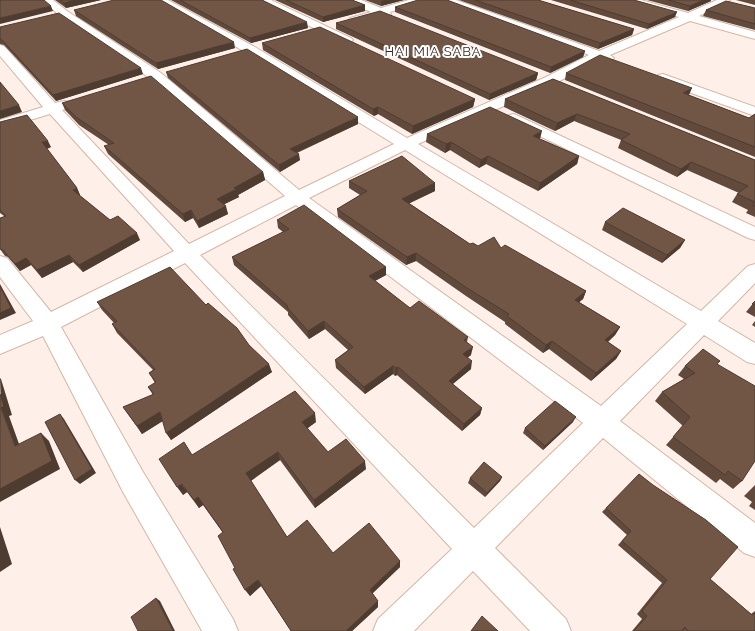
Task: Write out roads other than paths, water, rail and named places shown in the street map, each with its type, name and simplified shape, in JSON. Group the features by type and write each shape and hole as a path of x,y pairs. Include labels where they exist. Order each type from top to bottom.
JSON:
{"street":[{"path":"162,0 249,49 755,355"},
{"path":"263,0 358,45"},
{"path":"352,0 403,20"},
{"path":"309,33 420,0"},
{"path":"446,0 622,63"},
{"path":"630,0 755,36"},
{"path":"0,345 48,324 483,104 551,80 641,32 689,17 725,1"},
{"path":"59,10 156,76 297,197 602,422 755,542"},
{"path":"0,49 52,109 187,253 554,631"},
{"path":"651,74 755,112"},
{"path":"0,125 74,102"},
{"path":"483,104 755,234"},
{"path":"0,263 48,324 133,482 221,631"},
{"path":"390,631 755,271"}],"district":[{"name":"HAI MIA SABA","path":"433,51"}]}
